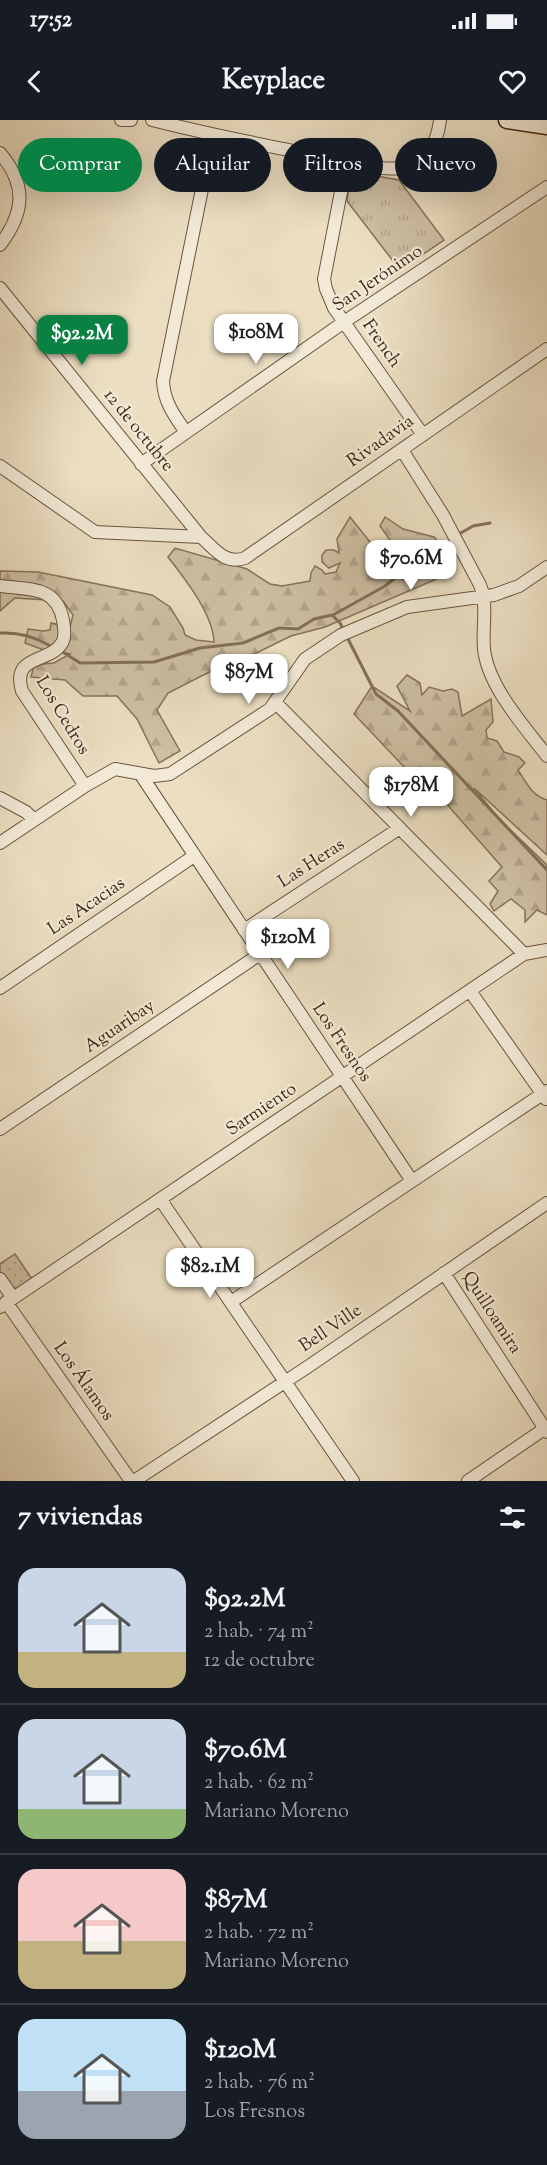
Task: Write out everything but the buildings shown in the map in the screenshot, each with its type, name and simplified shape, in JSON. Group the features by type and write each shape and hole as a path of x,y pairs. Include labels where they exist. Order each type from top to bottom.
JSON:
{"main road":[{"path":"508,120 547,126"}],"street":[{"path":"121,120 131,120"},
{"path":"152,120 283,149"},
{"path":"383,166 397,168 419,160 437,140 440,120"},
{"path":"185,431 168,406 163,381 213,135"},
{"path":"0,153 13,171 20,196 17,218 0,245"},
{"name":"San Jerónimo","path":"141,464 185,431 344,322 547,187"},
{"name":"French","path":"341,192 324,279 329,298 423,435"},
{"name":"12 de octubre","path":"0,288 201,537 225,559 233,561"},
{"name":"Rivadavia","path":"233,561 245,558 547,350"},
{"path":"402,450 448,525 480,585 484,597 484,652 492,675 519,720 547,756"},
{"path":"0,466 95,532 201,537"},
{"path":"0,843 85,786 115,769 141,775 170,774 270,709 304,659 346,632 407,607 484,597 519,586 547,567"},
{"name":"Los Cedros","path":"0,586 45,592 60,607 64,637 56,649 30,662 24,668 20,684 22,691 85,786"},
{"path":"276,702 524,954"},
{"name":"Los Fresnos","path":"141,775 412,1181"},
{"path":"0,798 26,812 34,820"},
{"name":"Las Heras","path":"244,930 400,828"},
{"name":"Las Acacias","path":"0,988 195,856"},
{"name":"Sarmiento","path":"6,1302 524,954 547,950"},
{"name":"Aguaribay","path":"0,1129 260,954"},
{"path":"231,1302 546,1095 470,991"},
{"path":"160,1199 353,1481"},
{"name":"Bell Ville","path":"133,1481 547,1203"},
{"name":"Quilloamira","path":"444,1273 546,1429"},
{"name":"Los Álamos","path":"0,1279 6,1302 133,1481"},
{"path":"468,1481 546,1429"}],"green space":[{"path":"383,177 395,179 395,192 408,192 444,240 400,270 347,201 348,192 383,192"},
{"path":"350,517 382,557 395,547 380,526 385,517 403,529 434,537 448,554 439,578 325,627 291,636 242,660 223,665 168,693 157,710 180,751 159,763 137,719 117,696 83,696 65,680 31,677 34,665 54,663 70,654 41,649 25,643 28,629 50,630 51,623 70,627 73,615 63,601 15,598 0,611 0,571 38,572 152,595 170,607 185,635 196,640 214,642 209,620 190,586 168,557 175,548 247,569 270,584 282,586 310,581 315,566 325,574 336,572 340,563 329,568 322,562 322,555 326,550 339,553 337,539"},
{"path":"407,675 420,683 422,695 429,687 443,691 452,689 458,692 462,716 491,699 493,722 486,730 487,738 497,741 504,752 519,757 525,763 518,770 533,792 547,800 547,855 474,788 500,820 547,865 547,915 537,910 525,922 525,910 511,899 494,911 490,904 498,891 489,881 502,867 451,809 420,767 407,770 354,714 372,686 410,711 397,686"},
{"path":"15,1254 32,1279 12,1293 0,1275 0,1264"}],"waterway":[{"path":"459,534 473,526 490,523"},
{"path":"333,615 385,586 427,552 444,543"},
{"path":"61,651 80,663 154,662 200,648 243,643 279,628 298,629 314,619 332,615 344,631"},
{"path":"0,633 27,636 52,647"},
{"path":"347,637 376,694 398,711 547,870"}]}
